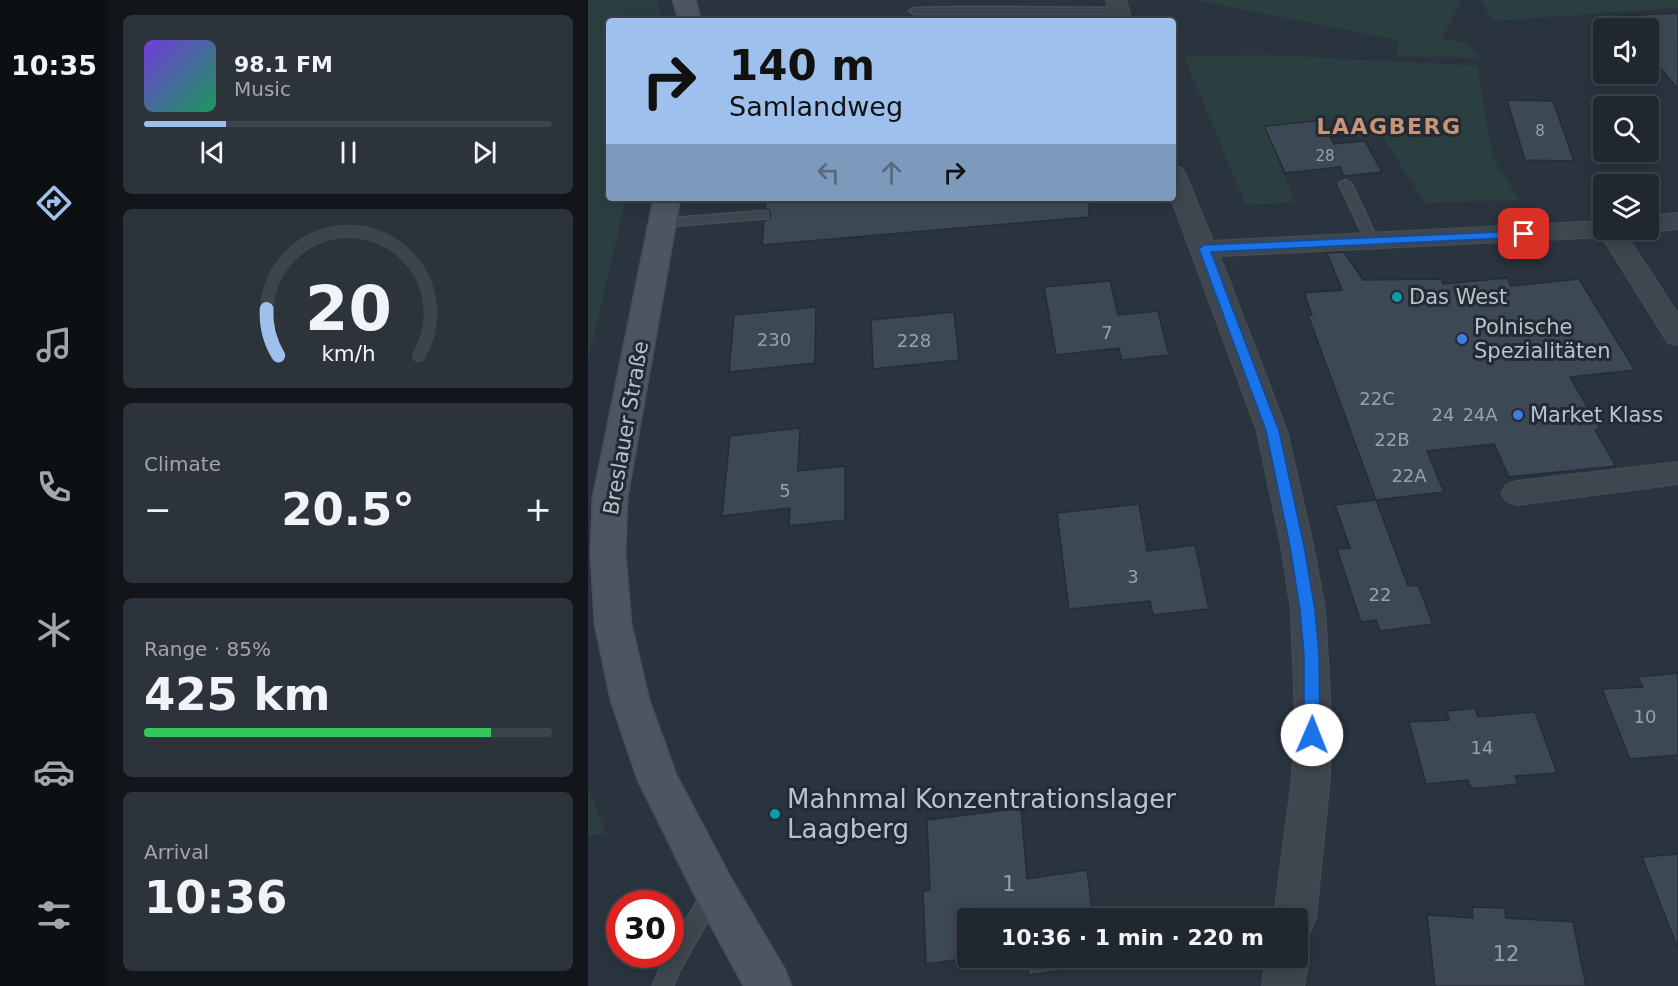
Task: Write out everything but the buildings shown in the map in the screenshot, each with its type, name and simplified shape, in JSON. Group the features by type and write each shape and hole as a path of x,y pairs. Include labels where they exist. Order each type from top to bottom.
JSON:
{"street":[{"path":"684,0 689,18"},
{"path":"1176,180 1272,431 1297,546 1308,610 1313,713 1311,778 1296,908"},
{"name":"Breslauer Straße","path":"664,211 610,498 608,554 614,624 630,700 658,780 769,986"},
{"path":"1659,223 1678,221"},
{"path":"1204,249 1593,230"},
{"path":"1617,240 1678,336"},
{"path":"1517,493 1678,472"},
{"path":"1283,986 1286,968"}],"lane":[{"path":"914,11 952,9 1042,13 1119,11"},
{"path":"1345,183 1372,241"},
{"path":"664,211 764,215"},
{"path":"663,986 671,965 716,891"}],"shaded area":[{"path":"588,0 657,0 660,18 606,18 606,201 625,201 588,361"},
{"path":"1194,0 1461,0 1442,39 1469,44 1478,58 1397,56 1399,40"},
{"path":"1480,0 1678,0 1678,8 1493,21"},
{"path":"1268,55 1477,66 1493,158 1519,200 1425,203 1383,137 1360,138 1343,118 1264,126 1295,202 1246,205 1184,56"},
{"path":"588,788 606,833 588,836"}],"place":[{"name":"Das West","path":"1397,297"},
{"name":"Polnische Spezialitäten","path":"1462,339"},
{"name":"Market Klass","path":"1518,415"},
{"name":"Mahnmal Konzentrationslager Laagberg","path":"775,814"}],"district":[{"name":"LAAGBERG","path":"1389,126"}],"route":[{"path":"1312,735 1312,655 1308,610 1297,546 1272,431 1204,249 1524,234"}]}
